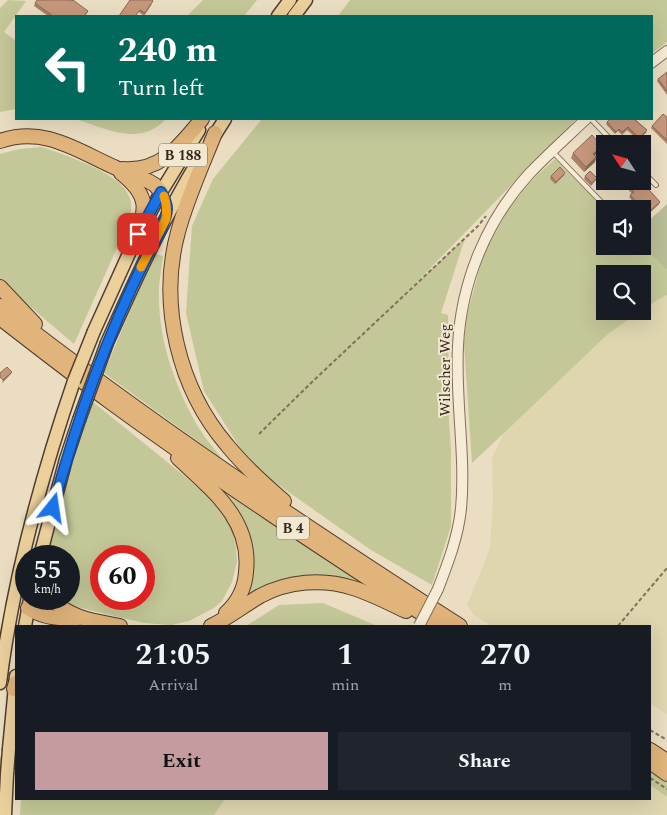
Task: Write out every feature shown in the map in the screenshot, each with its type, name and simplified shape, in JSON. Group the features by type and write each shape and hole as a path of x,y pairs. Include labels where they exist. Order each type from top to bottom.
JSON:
{"highway":[{"path":"115,168 136,169 161,161 181,144 201,120"},
{"path":"215,133 187,203 177,234 172,266 171,306 181,361 196,398 226,445 250,470 323,537"},
{"path":"0,145 30,136"},
{"path":"0,140 30,136 52,139 150,182 161,192"},
{"path":"115,168 131,180 141,195 144,204 143,216 131,249"},
{"path":"0,287 73,361"},
{"name":"B 4","path":"0,306 205,456 323,537 458,625"},
{"name":"B 4","path":"0,318 147,428 438,625"},
{"path":"147,428 222,501 237,522 244,538 248,562 242,588 230,610 213,625"},
{"path":"214,625 273,590 298,583 312,582 340,584 353,588 438,625"},
{"path":"55,610 69,616 115,625"},
{"path":"63,610 69,616"},
{"path":"52,625 69,616"},
{"path":"651,751 667,762"},
{"path":"651,763 667,774"}],"main road":[{"path":"279,15 290,0"},
{"path":"295,15 306,0"},
{"name":"B 188","path":"25,545 38,494 65,408 94,331 131,249 161,192 205,120"},
{"name":"B 188","path":"43,545 66,459 107,343 144,260 194,168 224,120"},
{"path":"161,192 166,201 166,219"},
{"name":"B 188","path":"0,683 15,592"},
{"path":"10,617 16,610"},
{"path":"25,625 27,610"},
{"path":"5,815 15,693"}],"street":[{"path":"653,62 667,51"},
{"name":"Wilscher Weg","path":"420,625 438,589 454,546 461,510 462,474 458,347 460,319 466,290 476,258 515,190 585,120"}],"lane":[{"path":"592,120 606,135"},
{"path":"552,151 599,200"},
{"path":"651,180 656,185"}],"path":[{"path":"259,434 472,232 490,211"},
{"path":"619,625 667,568"},
{"path":"651,731 667,740"},
{"path":"651,779 667,789"}],"shaded area":[{"path":"667,295 667,714 651,705 651,625 490,625 474,615 467,605 490,549 493,499 492,458 503,434 608,334 628,320 651,320 651,304"},
{"path":"651,786 667,797 667,815 214,815 224,800 651,800"}],"green space":[{"path":"8,0 26,1 4,32 15,40 15,109 0,112 0,8"},
{"path":"203,0 257,0 245,15 188,15"},
{"path":"350,0 667,0 667,42 653,52 653,15 339,15"},
{"path":"79,120 165,120 145,132 134,134 111,131"},
{"path":"261,120 575,120 406,293 465,238 441,313 448,315 451,526 432,585 371,550 273,481 242,451 204,391 186,313 192,226 213,179"},
{"path":"41,147 98,169 122,186 128,193 131,202 131,213 128,223 74,344 0,279 0,154 19,149"},
{"path":"555,159 596,201 596,255 651,255 651,253 667,270 667,295 651,304 651,265 596,265 596,320 628,320 608,334 472,463 464,344 467,315 483,255 508,210 536,176"},
{"path":"667,204 667,270 651,254 651,219"},
{"path":"156,254 163,256 159,304 168,358 188,409 222,459 104,373 135,298"},
{"path":"93,402 205,494 219,510 233,532 237,562 232,582 222,601 214,608 189,621 171,625 144,623 80,608 80,545 50,545 69,470"},
{"path":"193,468 388,598 339,579 245,602 252,556 251,542 247,530 233,507"},
{"path":"323,603 375,625 248,625 279,605"},
{"path":"651,771 667,782 667,797 651,786"},
{"path":"21,800 224,800 214,815 20,815"}],"building":[{"path":"37,0 73,0 88,11 85,15 52,15 35,3"},
{"path":"130,0 153,1 145,13 140,10 136,15 120,15"},
{"path":"667,72 667,91 658,79"},
{"path":"663,114 667,117 667,140 652,126"},
{"path":"609,120 635,120 647,130 642,135 636,135 628,127 622,132 619,129 616,132 607,122"},
{"path":"592,135 596,139 596,151 593,154 596,157 586,167 573,153"},
{"path":"560,167 565,173 556,182 551,176"},
{"path":"590,171 596,179 592,183 585,176"},
{"path":"632,190 649,190 660,202 651,210 651,200 634,200 630,195 634,192"},
{"path":"7,367 12,372 3,380 0,377 0,373"}],"tunnel":[{"path":"0,762 15,762"}],"slow traffic":[{"path":"141,267 166,219 167,210 164,196"}],"route":[{"path":"53,508 66,459 107,343 144,260 166,219 166,201 161,192 138,234"}]}
